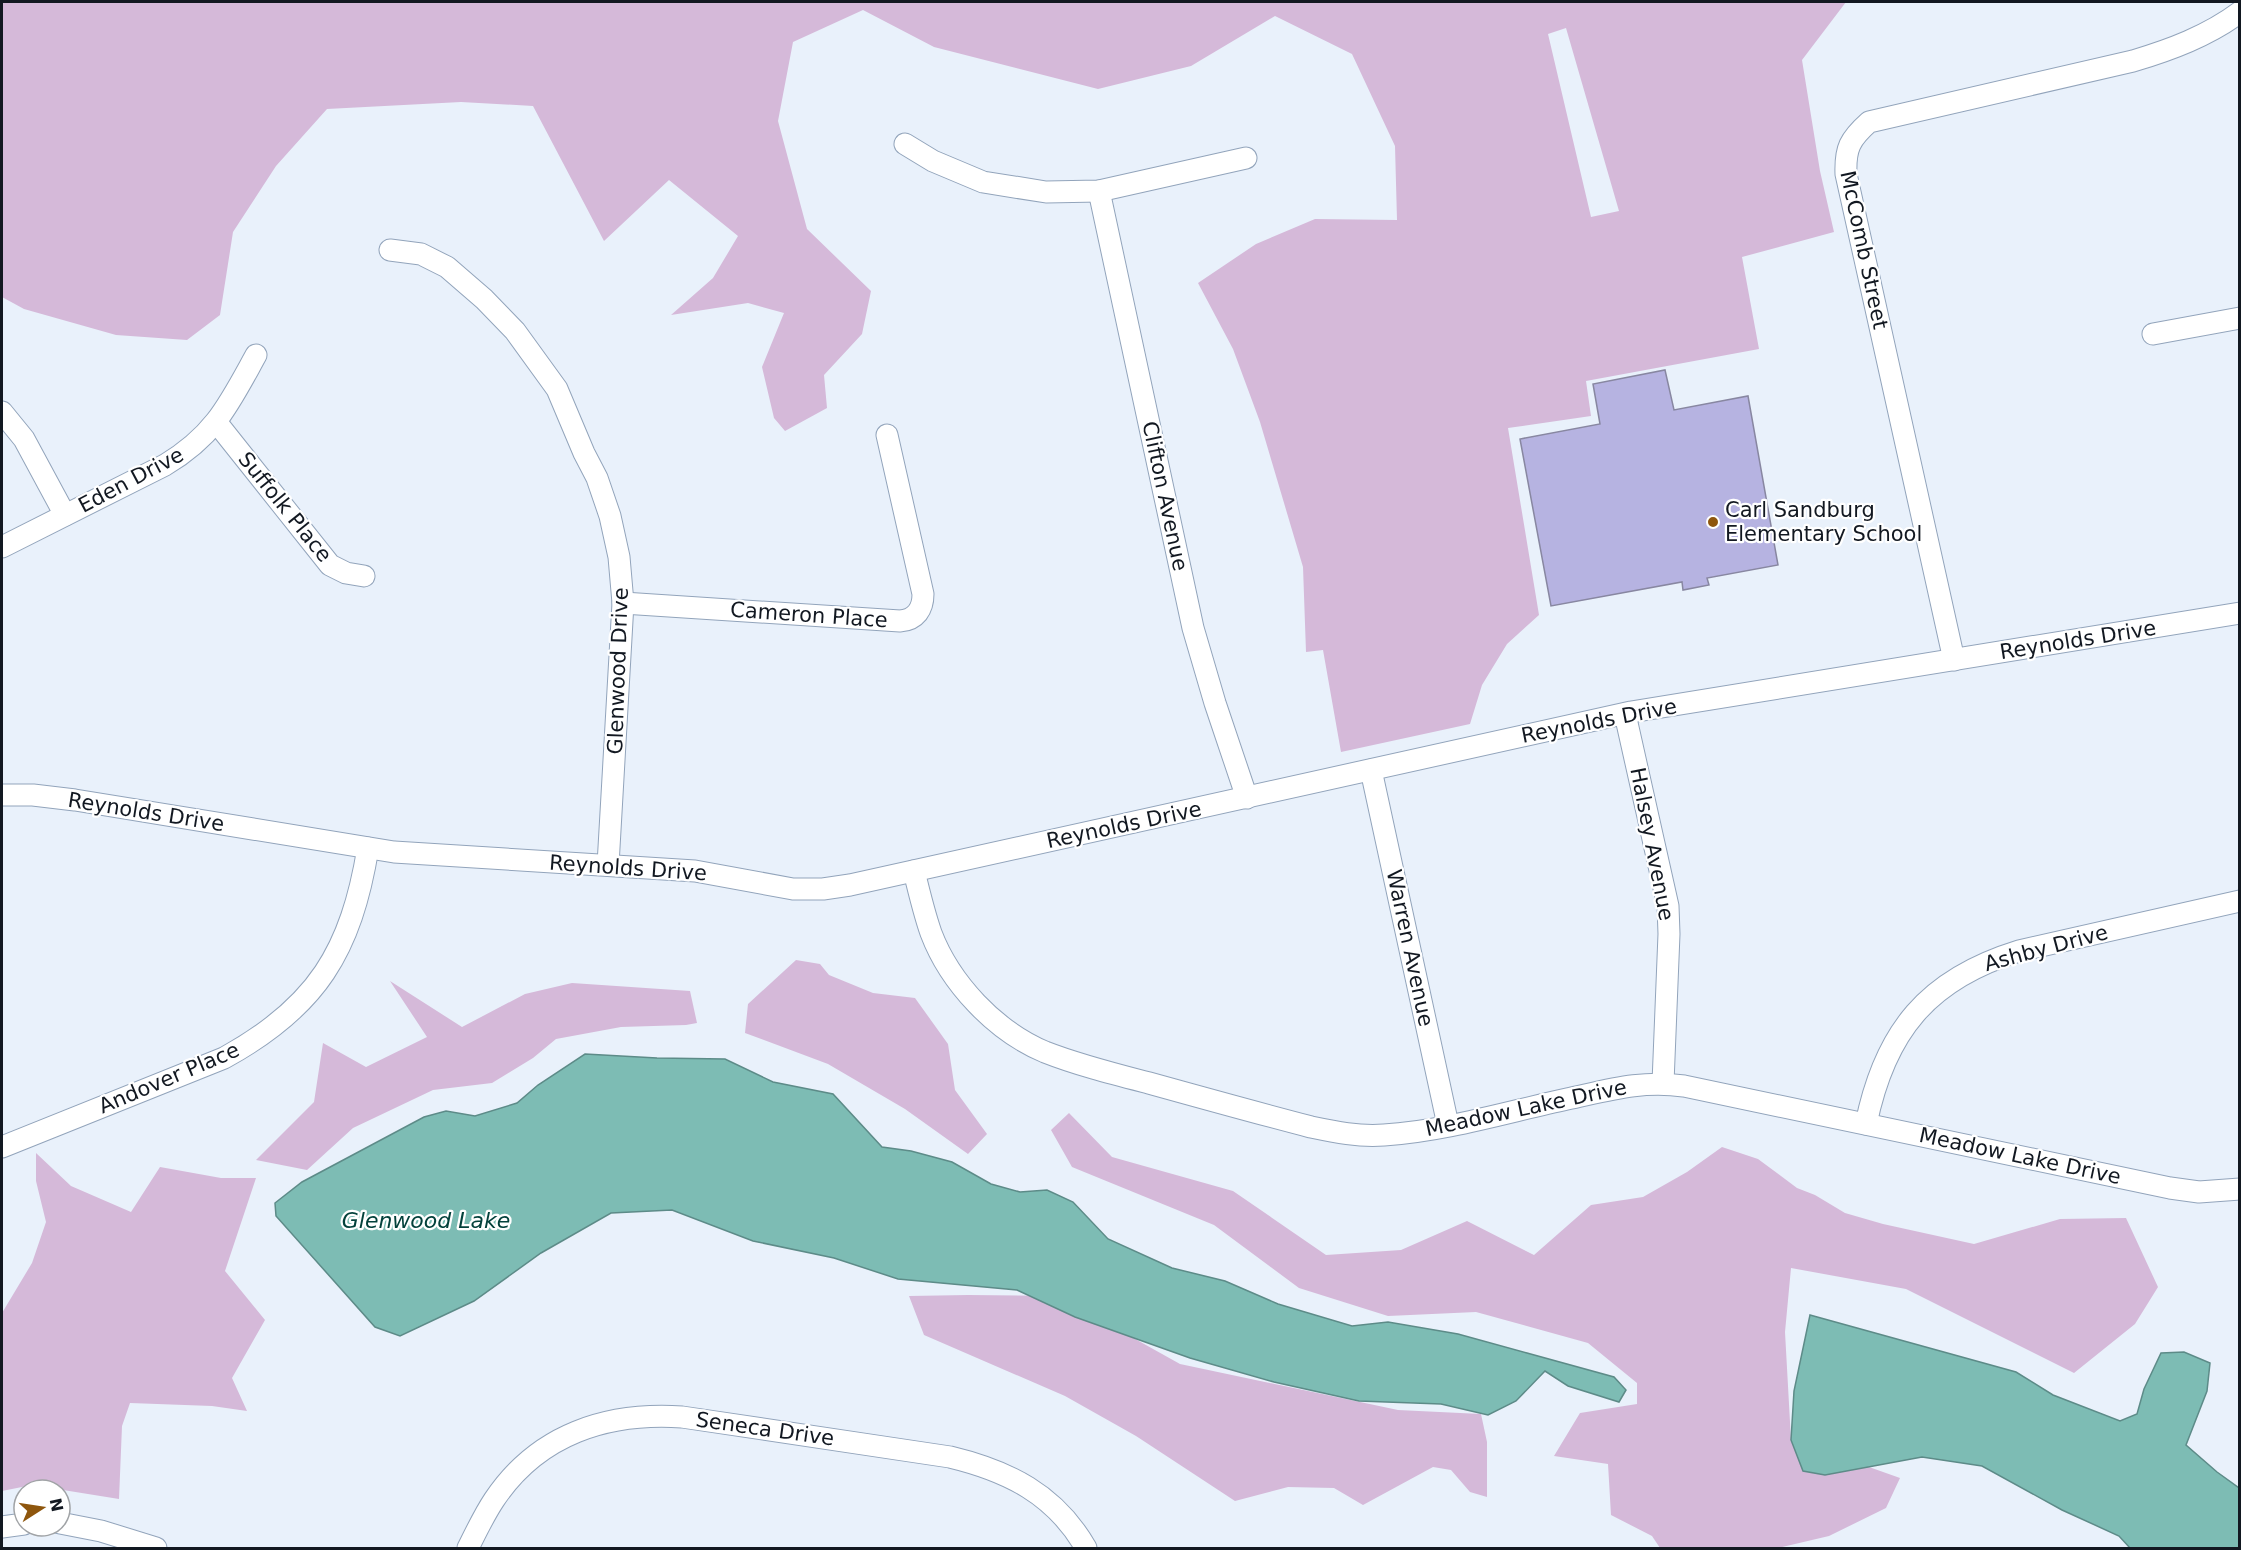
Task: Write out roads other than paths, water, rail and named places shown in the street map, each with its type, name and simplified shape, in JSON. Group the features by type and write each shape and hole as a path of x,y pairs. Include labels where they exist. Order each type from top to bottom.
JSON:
{"street":[{"name":"McComb Street","path":"1954,660 1846,174 1845,156 1853,136 1869,122 2133,61 2170,50 2204,34 2240,12"},
{"path":"905,144 933,161 983,182 1046,192 1099,191 1246,158"},
{"name":"Clifton Avenue","path":"1099,191 1193,628 1247,798"},
{"name":"Glenwood Drive","path":"390,250 421,254 447,267 484,298 515,331 557,389 597,478 610,516 619,557 623,603 608,865"},
{"path":"2153,334 2240,318"},
{"name":"Eden Drive","path":"2,548 179,456 217,423 256,355"},
{"path":"2,412 24,439 65,515"},
{"name":"Suffolk Place","path":"217,423 330,565 346,573 364,576"},
{"name":"Cameron Place","path":"623,603 900,621 912,618 919,612 923,603 923,594 887,435"},
{"name":"Reynolds Drive","path":"2,795 33,795 75,800 394,852 695,871 793,889 823,889 914,872 1625,714 2240,613"},
{"name":"Halsey Avenue","path":"1625,714 1668,906 1663,1083"},
{"name":"Warren Avenue","path":"1371,770 1448,1125"},
{"name":"Andover Place","path":"2,1147 224,1058 254,1041 282,1021 306,997 326,970 342,942 354,911 368,848"},
{"name":"Meadow Lake Drive","path":"914,872 932,934 948,965 966,991 989,1015 1014,1035 1042,1051 1081,1065 1311,1127 1335,1132 1382,1136 1418,1132 1624,1086 1663,1083 2170,1188 2199,1192 2240,1189"},
{"name":"Ashby Drive","path":"1866,1124 1881,1068 1897,1037 1914,1014 1935,993 1960,975 1990,960 2019,951 2240,901"},
{"name":"Seneca Drive","path":"468,1548 494,1499 514,1475 538,1454 563,1438 591,1425 620,1418 651,1415 682,1417 938,1455 985,1466 1014,1478 1040,1495 1062,1515 1086,1548"},
{"path":"72,1525 156,1548"}],"water":[{"name":"Glenwood Lake","path":"585,1054 725,1059 773,1082 833,1094 882,1147 911,1151 952,1162 991,1184 1020,1192 1047,1190 1073,1202 1108,1239 1172,1268 1225,1281 1278,1304 1352,1326 1388,1322 1458,1334 1614,1377 1626,1390 1619,1402 1568,1386 1545,1371 1516,1401 1488,1415 1441,1404 1359,1401 1274,1382 1190,1358 1075,1317 1017,1290 898,1279 834,1258 753,1241 672,1210 611,1213 541,1253 474,1301 400,1336 375,1327 276,1216 275,1203 302,1182 424,1117 446,1111 475,1116 517,1103 538,1085"},
{"path":"1810,1315 2016,1372 2053,1395 2120,1421 2137,1414 2144,1389 2161,1353 2184,1352 2210,1363 2207,1391 2186,1445 2239,1488 2239,1548 2130,1548 2119,1536 2062,1510 1982,1466 1922,1457 1825,1475 1803,1471 1791,1440 1794,1391"}],"place":[{"name":"Carl Sandburg Elementary School","path":"1713,522"}]}
